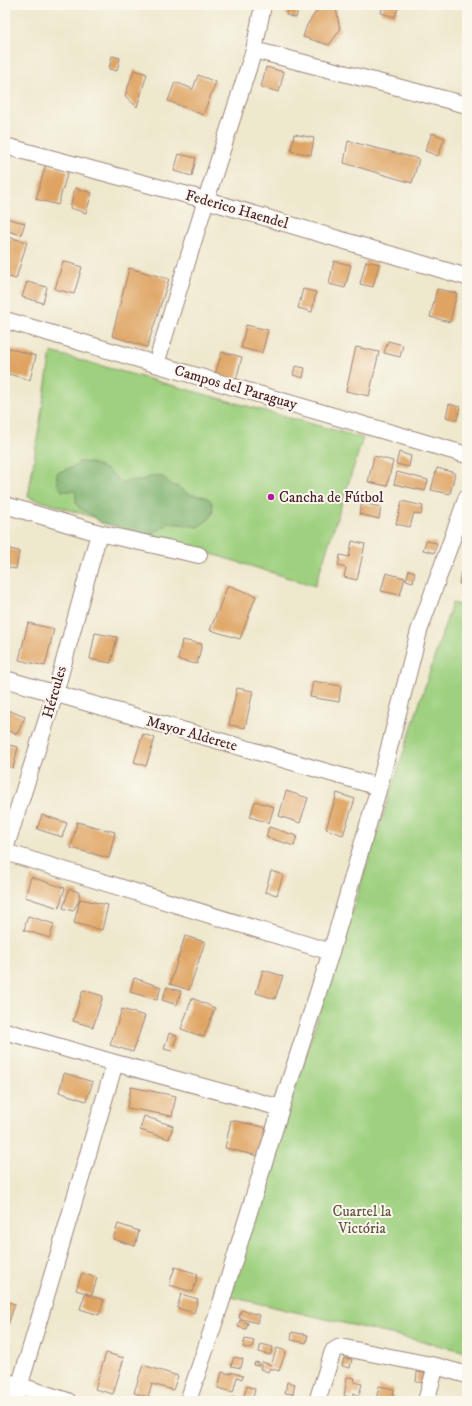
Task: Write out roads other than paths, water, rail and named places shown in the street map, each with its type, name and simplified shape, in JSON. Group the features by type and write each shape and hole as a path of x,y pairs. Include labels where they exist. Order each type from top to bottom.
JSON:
{"street":[{"path":"156,364 254,50 263,5"},
{"path":"254,50 467,105"},
{"name":"Federico Haendel","path":"5,146 206,200 467,277"},
{"name":"Campos del Paraguay","path":"5,320 467,455"},
{"path":"188,1401 221,1303 331,952 379,787 419,631 467,497"},
{"path":"5,505 98,533 199,555"},
{"name":"Hércules","path":"5,850 55,694 98,533"},
{"name":"Mayor Alderete","path":"5,679 379,787"},
{"path":"5,850 331,952"},
{"path":"5,1031 115,1063 281,1108"},
{"path":"15,1401 12,1383 115,1063"},
{"path":"317,1401 333,1351 340,1347 436,1366 467,1375"},
{"path":"426,1401 436,1366"},
{"path":"12,1383 68,1401"}],"place":[{"name":"Cancha de Fútbol","path":"271,497"}],"park label":[{"name":"Cuartel la Victória","path":"362,1220"}]}
